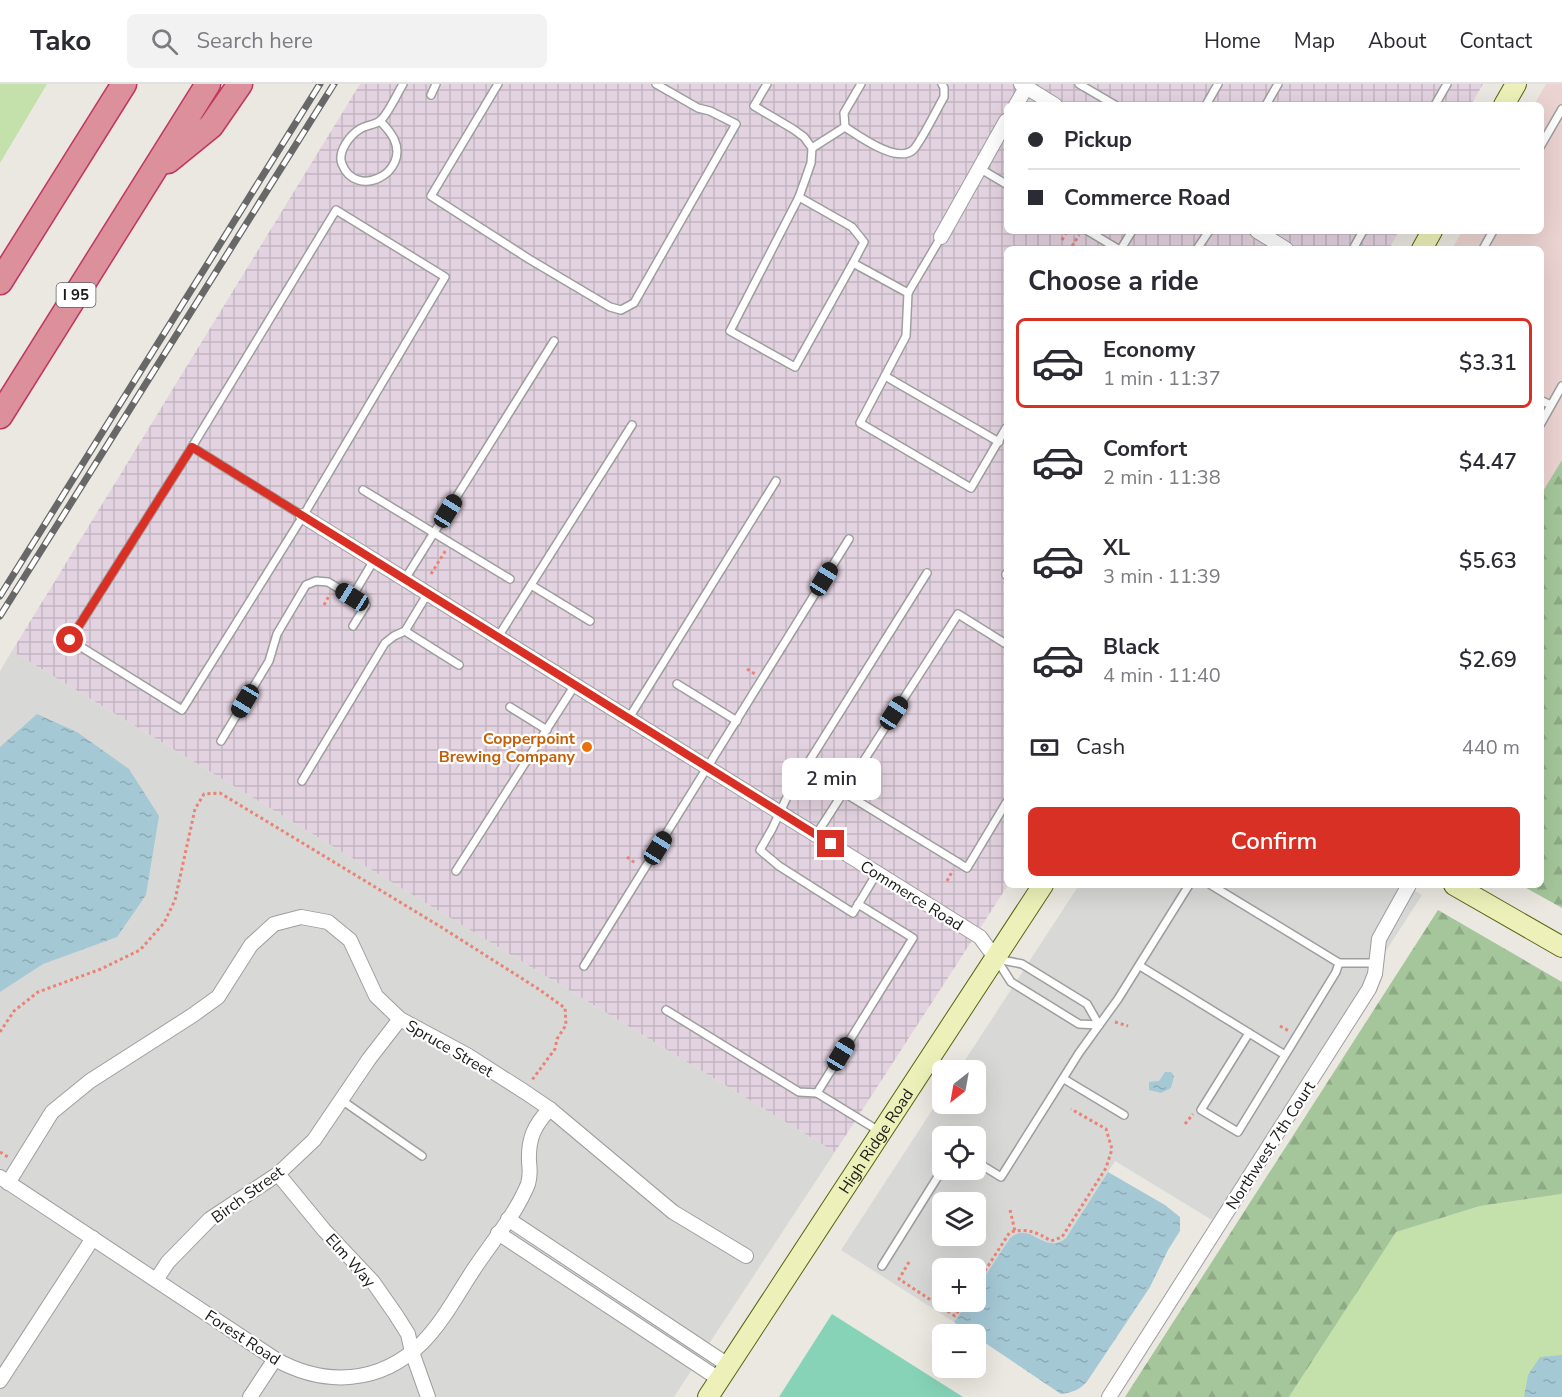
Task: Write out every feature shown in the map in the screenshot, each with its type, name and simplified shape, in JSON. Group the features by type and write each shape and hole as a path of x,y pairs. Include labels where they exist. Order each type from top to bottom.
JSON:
{"highway":[{"path":"0,282 124,84"},
{"name":"I 95","path":"0,416 208,84"},
{"path":"152,174 211,126 240,84"}],"street":[{"path":"1506,102 1516,84"},
{"path":"1017,102 1025,85 1050,102"},
{"path":"941,237 1004,124"},
{"path":"1262,234 1281,246"},
{"name":"Commerce Road","path":"303,516 980,937 996,959"},
{"name":"High Ridge Road","path":"708,1397 1041,888"},
{"name":"Northwest 7th Court","path":"1109,1397 1370,989 1374,979 1377,946 1381,934 1407,888"},
{"path":"1459,888 1562,947"},
{"name":"Spruce Street","path":"4,1180 52,1112 90,1081 218,998 251,945 274,924 301,917 328,922 350,940 376,996 400,1019 467,1055 550,1109 674,1212 746,1256"},
{"name":"Birch Street","path":"156,1280 168,1262 210,1220 278,1174 314,1140 340,1099 400,1019"},
{"name":"Forest Road","path":"4,1180 275,1359 310,1374 348,1378 373,1373 384,1368 412,1352 430,1334 508,1219 528,1184 531,1134 550,1109"},
{"name":"Elm Way","path":"278,1174 324,1230 373,1282 408,1334 428,1397"},
{"path":"508,1219 608,1285 724,1372"},
{"path":"498,1233 598,1299 724,1372"},
{"path":"0,1381 93,1238"},
{"path":"598,1299 608,1285"},
{"path":"250,1397 275,1359"}],"lane":[{"path":"380,121 394,139 398,154 390,171 375,181 362,182 348,173 341,162 341,152 360,128 380,121 403,84"},
{"path":"431,95 436,84"},
{"path":"498,84 431,196 529,259 615,309 627,308 634,303 736,124 710,111 698,108 656,84"},
{"path":"767,84 754,106 804,137 812,148 811,163 799,197 729,332 795,367 864,242 852,227 799,197"},
{"path":"845,127 844,113 861,84"},
{"path":"845,127 890,153 903,155 913,150 944,97 942,84"},
{"path":"1079,84 1110,102"},
{"path":"1208,102 1218,84"},
{"path":"1268,102 1278,84"},
{"path":"1437,102 1447,84"},
{"path":"1544,140 1562,109"},
{"path":"812,148 845,127"},
{"path":"979,168 1004,183"},
{"path":"336,210 444,277 303,516 182,710 70,640 192,447 336,210"},
{"path":"1093,234 1115,246"},
{"path":"941,237 908,293 906,336 860,423 972,488 1004,432"},
{"path":"853,263 908,293"},
{"path":"405,579 554,340"},
{"path":"885,376 999,442"},
{"path":"1544,418 1562,386"},
{"path":"1544,402 1551,405"},
{"path":"498,637 632,426"},
{"path":"192,447 303,516"},
{"path":"629,718 776,482"},
{"path":"363,490 510,579"},
{"path":"584,966 849,538"},
{"path":"352,597 374,560"},
{"path":"877,873 853,913 778,866 760,850 788,795 927,573"},
{"path":"221,741 269,661 277,634 306,585 316,581 328,582 366,605 353,626"},
{"path":"531,585 590,621"},
{"path":"302,781 385,643 405,631 428,593"},
{"path":"816,835 957,614 1004,643"},
{"path":"405,631 459,665"},
{"path":"677,684 737,721"},
{"path":"456,871 575,685"},
{"path":"510,707 547,729"},
{"path":"843,792 967,868 1004,806"},
{"path":"986,1168 1001,1177 1064,1078 1140,966 1187,888"},
{"path":"1216,888 1339,963 1376,963"},
{"path":"818,1093 913,938 858,904"},
{"path":"996,959 1022,964 1087,1004 1099,1025"},
{"path":"996,959 1011,982 1079,1024 1099,1025"},
{"path":"1249,1033 1201,1110 1238,1132 1339,963"},
{"path":"1140,966 1285,1055"},
{"path":"666,1010 800,1092 818,1093 882,1132"},
{"path":"1064,1078 1124,1115"},
{"path":"340,1099 422,1156"},
{"path":"882,1266 936,1180"}],"path":[{"path":"1062,240 1065,234"},
{"path":"1072,246 1078,235"},
{"path":"431,574 446,550"},
{"path":"324,605 330,594"},
{"path":"747,669 757,675"},
{"path":"627,858 636,863"},
{"path":"947,881 953,870"},
{"path":"1118,1023 1128,1026"},
{"path":"986,1269 1010,1232 1024,1229 1039,1233 1051,1241 1062,1237 1106,1168 1112,1149 1106,1129 1071,1109"},
{"path":"1185,1124 1191,1115"},
{"path":"0,1152 8,1157"},
{"path":"1010,1210 1015,1231"},
{"path":"909,1262 899,1279 932,1301"}],"shaded area":[{"path":"360,84 1483,84 1473,102 1004,102 1004,234 1397,234 1391,246 1004,246 1004,888 1006,888 835,1152 12,651"},
{"path":"1546,84 1562,84 1562,460 1544,490 1544,246 1454,246 1460,234 1544,234 1544,102 1536,102"},
{"path":"12,651 835,1152 674,1397 0,1397 0,671"},
{"path":"1077,888 1409,888 1422,895 1212,1220 1115,1161 1066,1238 1061,1241 1050,1244 1031,1235 1010,1238 986,1274 986,1258 932,1258 932,1308 841,1250 932,1110 932,1114 986,1114 986,1060 965,1060"},
{"path":"938,1312 961,1312 954,1322"}],"green space":[{"path":"0,84 47,84 0,163"},
{"path":"1562,460 1562,908 1526,888 1544,888 1544,489"},
{"path":"1438,910 1562,982 1562,1194 1480,1206 1396,1232 1289,1397 1125,1397"},
{"path":"1562,1194 1562,1397 1289,1397 1395,1232 1480,1206"},
{"path":"832,1314 963,1397 779,1397"}],"water":[{"path":"37,714 77,732 129,769 159,816 146,895 117,937 43,964 0,992 0,747"},
{"path":"1165,1072 1171,1072 1174,1076 1171,1088 1161,1093 1149,1090 1149,1082 1159,1081"},
{"path":"1108,1172 1165,1205 1180,1217 1180,1231 1150,1287 1088,1380 1076,1390 1061,1394 986,1344 986,1324 957,1324 954,1322 961,1312 986,1312 986,1274 1010,1238 1024,1233 1050,1243 1066,1238"},
{"path":"1562,1355 1562,1397 1524,1397 1528,1375 1540,1357"}],"railway":[{"path":"0,596 320,84"},
{"path":"0,616 334,84"}],"place":[{"name":"Copperpoint Brewing Company","path":"587,747"}],"route":[{"path":"70,640 192,447 831,844"}]}
